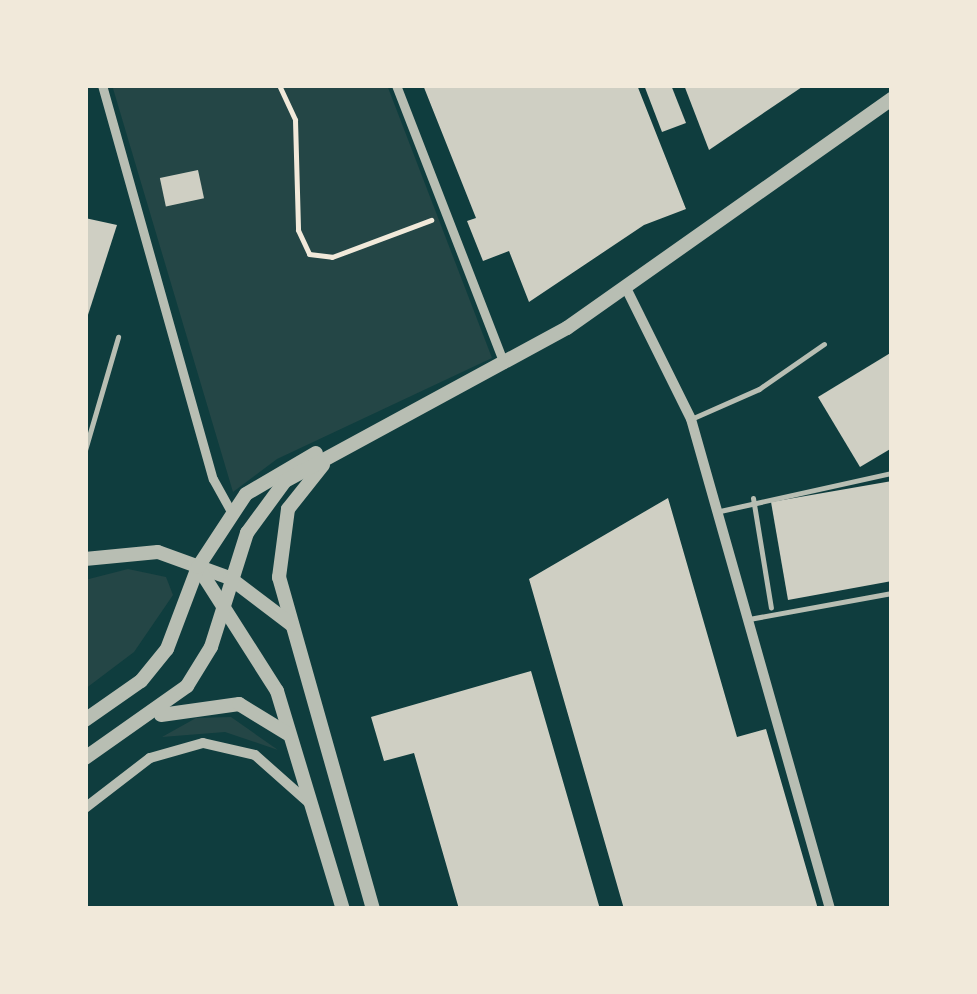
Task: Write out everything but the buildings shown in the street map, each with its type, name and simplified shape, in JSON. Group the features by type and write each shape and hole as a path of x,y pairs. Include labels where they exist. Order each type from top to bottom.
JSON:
{"street":[{"path":"102,85 213,479 231,512"},
{"path":"396,85 504,364"},
{"path":"85,720 160,659 198,567 231,512 276,470 346,445 504,364 626,288 892,99"},
{"path":"626,288 691,419 830,909"},
{"path":"156,717 211,648 230,578 268,500 346,445"},
{"path":"346,445 301,487 281,529 280,577 372,909"},
{"path":"85,559 142,549 198,567 230,578 294,628"},
{"path":"198,567 261,658 293,738 343,909"},
{"path":"85,758 156,717 240,704 293,738"},
{"path":"85,808 150,758 202,743 272,765 314,809"}],"lane":[{"path":"85,450 118,337"},
{"path":"691,419 759,389 824,344"},
{"path":"718,513 753,498 892,472"},
{"path":"753,498 772,608"},
{"path":"747,620 772,608 892,593"}],"path":[{"path":"279,85 295,120 298,230 308,254 332,257 447,217"}],"shaded area":[{"path":"112,85 387,85 492,358 277,459 233,492"},
{"path":"128,569 166,577 173,595 134,652 85,689 85,580"},
{"path":"231,717 278,750 225,732 162,737 196,718"}]}
